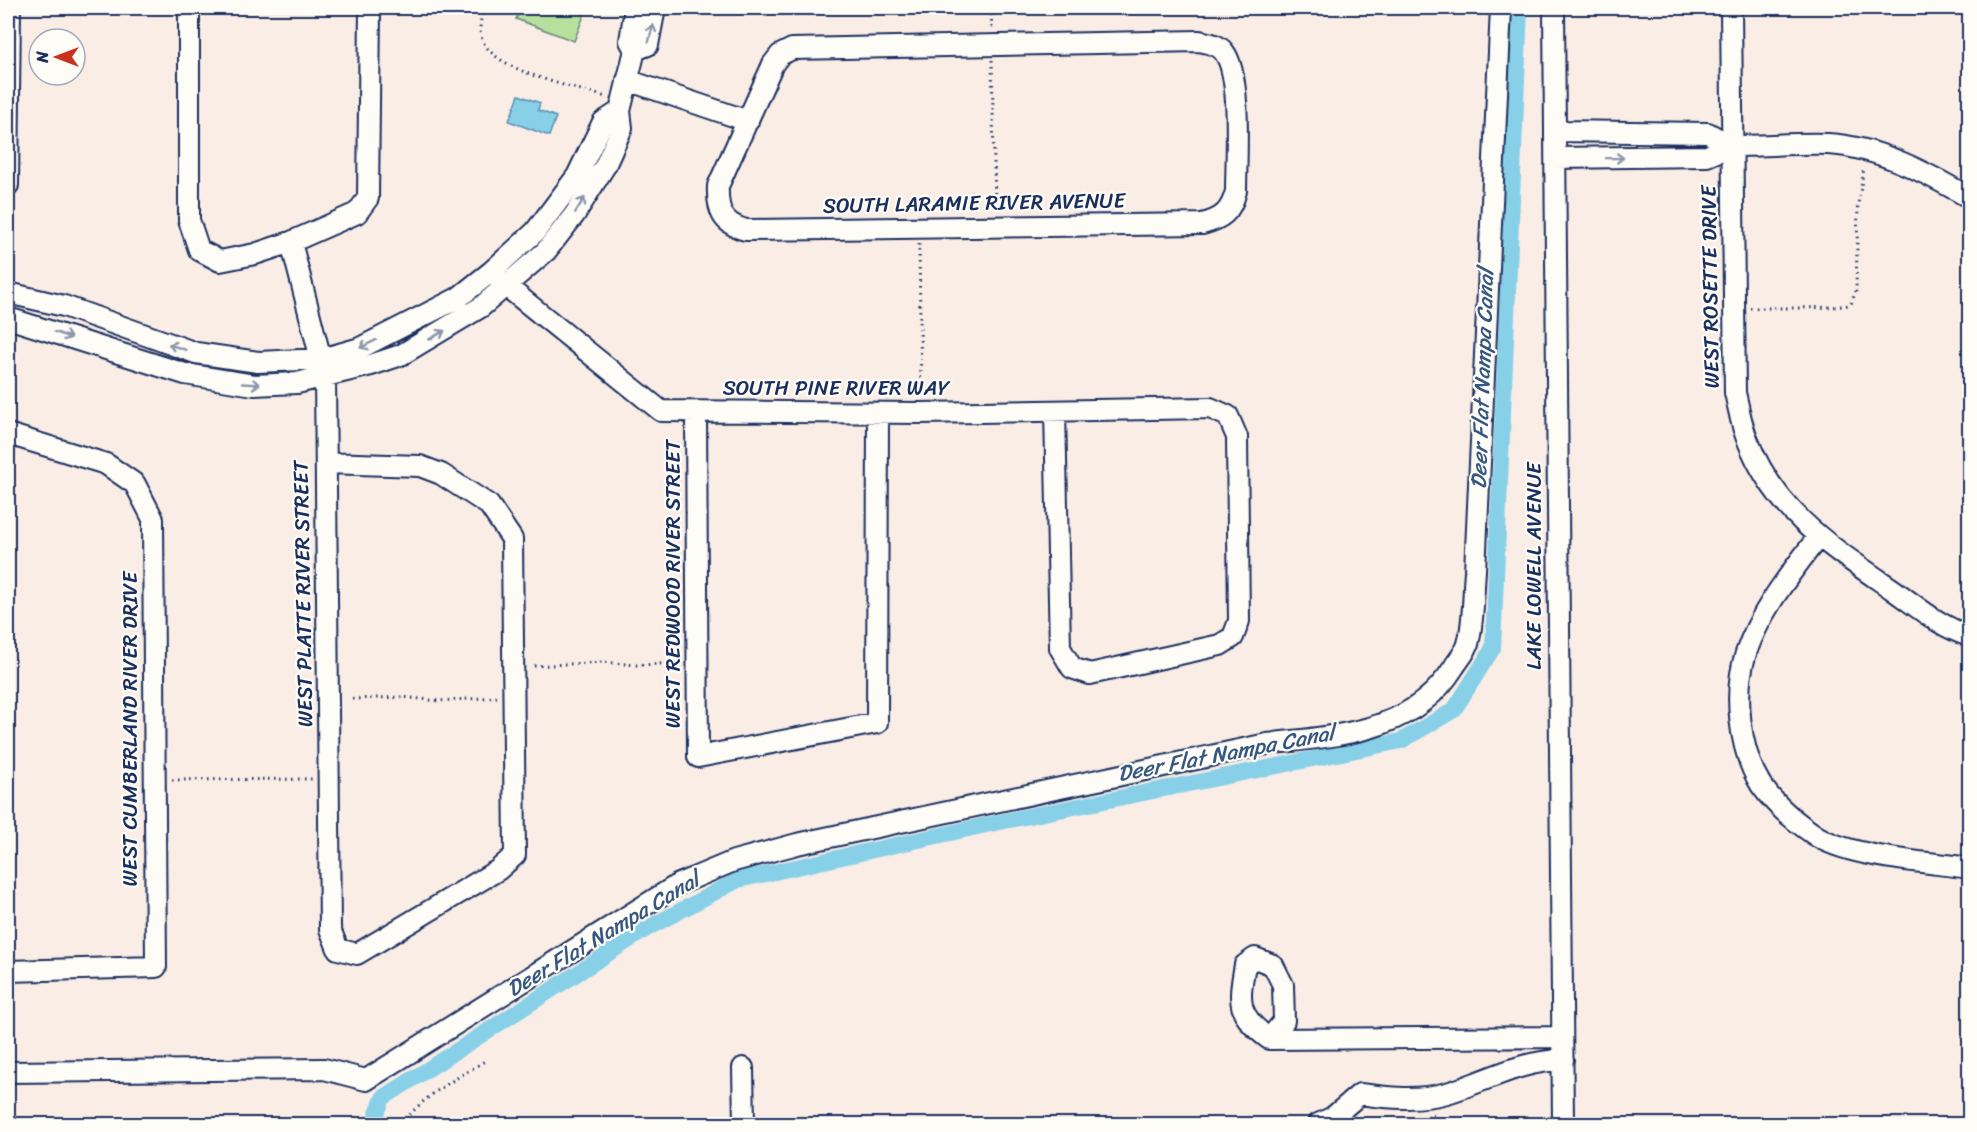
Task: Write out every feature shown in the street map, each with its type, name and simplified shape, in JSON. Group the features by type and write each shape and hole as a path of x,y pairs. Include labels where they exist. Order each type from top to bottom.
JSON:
{"street":[{"path":"8,184 10,8"},
{"path":"189,8 189,220 199,250 220,261 291,242 357,213 368,198 370,8"},
{"path":"8,293 64,306 196,353 258,362 323,367 370,365 401,355 450,327 506,286 546,250 575,214 605,166 622,128 621,107 635,50 630,41 635,8"},
{"path":"635,50 648,45 655,8"},
{"path":"8,1072 324,1069 366,1080 679,884 734,861 797,844 1256,746 1339,735 1389,723 1415,710 1444,682 1468,645 1475,571 1501,8"},
{"name":"LAKE LOWELL AVENUE","path":"1554,8 1563,1125"},
{"name":"WEST ROSETTE DRIVE","path":"1731,8 1734,393 1747,440 1763,474 1784,504 1818,537 1936,620 1970,636"},
{"name":"SOUTH LARAMIE RIVER AVENUE","path":"748,121 718,186 717,203 723,218 733,226 746,230 1202,224 1217,221 1227,214 1233,204 1236,191 1234,77 1231,63 1223,50 1212,43 1199,42 992,45"},
{"path":"627,80 748,121 773,64 780,55 792,49 992,45"},
{"path":"8,318 15,318 121,356 218,382 254,385 297,383 323,367 458,298 492,271 535,232 577,176 603,122 621,107"},
{"path":"1556,131 1708,133 1731,146"},
{"path":"1556,158 1707,156 1731,146 1830,144 1867,152 1919,169 1970,198"},
{"name":"WEST PLATTE RIVER STREET","path":"291,242 323,367 326,463 330,929 338,949 357,954 498,870 515,855 512,539 489,505 441,474 420,466 326,463"},
{"name":"SOUTH PINE RIVER WAY","path":"492,271 506,286 661,411 878,414 1210,408 1228,416 1237,437 1239,621 1233,637 1220,645 1090,674 1071,668 1060,648 1055,411"},
{"name":"WEST REDWOOD RIVER STREET","path":"696,412 698,757 877,723 878,414"},
{"name":"WEST CUMBERLAND RIVER DRIVE","path":"8,434 106,464 135,484 153,519 156,967 8,971"},
{"path":"1818,537 1769,603 1746,653 1738,696 1743,739 1761,784 1787,814 1820,837 1855,850 1970,868"},
{"path":"1269,1039 1562,1037"},
{"path":"1318,1125 1333,1117 1360,1094 1396,1100 1436,1096 1528,1062 1563,1060"},
{"path":"743,1068 744,1125"}],"path":[{"path":"484,8 480,31 482,40 496,58 621,107"},
{"path":"991,8 995,227"},
{"path":"1734,309 1810,306 1839,309 1851,304 1856,291 1858,206 1867,152"},
{"path":"919,227 921,413"},
{"path":"534,666 602,662 637,665 679,663"},
{"path":"352,699 402,697 439,701 497,697"},
{"path":"155,781 329,779"},
{"path":"402,1125 413,1109 435,1091 485,1061"}],"green space":[{"path":"521,8 587,8 574,41 516,19"}],"water":[{"path":"519,95 540,103 538,110 556,117 549,136 509,121"}],"waterway":[{"name":"Deer Flat Nampa Canal","path":"373,1124 383,1098 648,928 738,880 995,823 1401,741 1454,710 1493,648 1520,8"}]}
